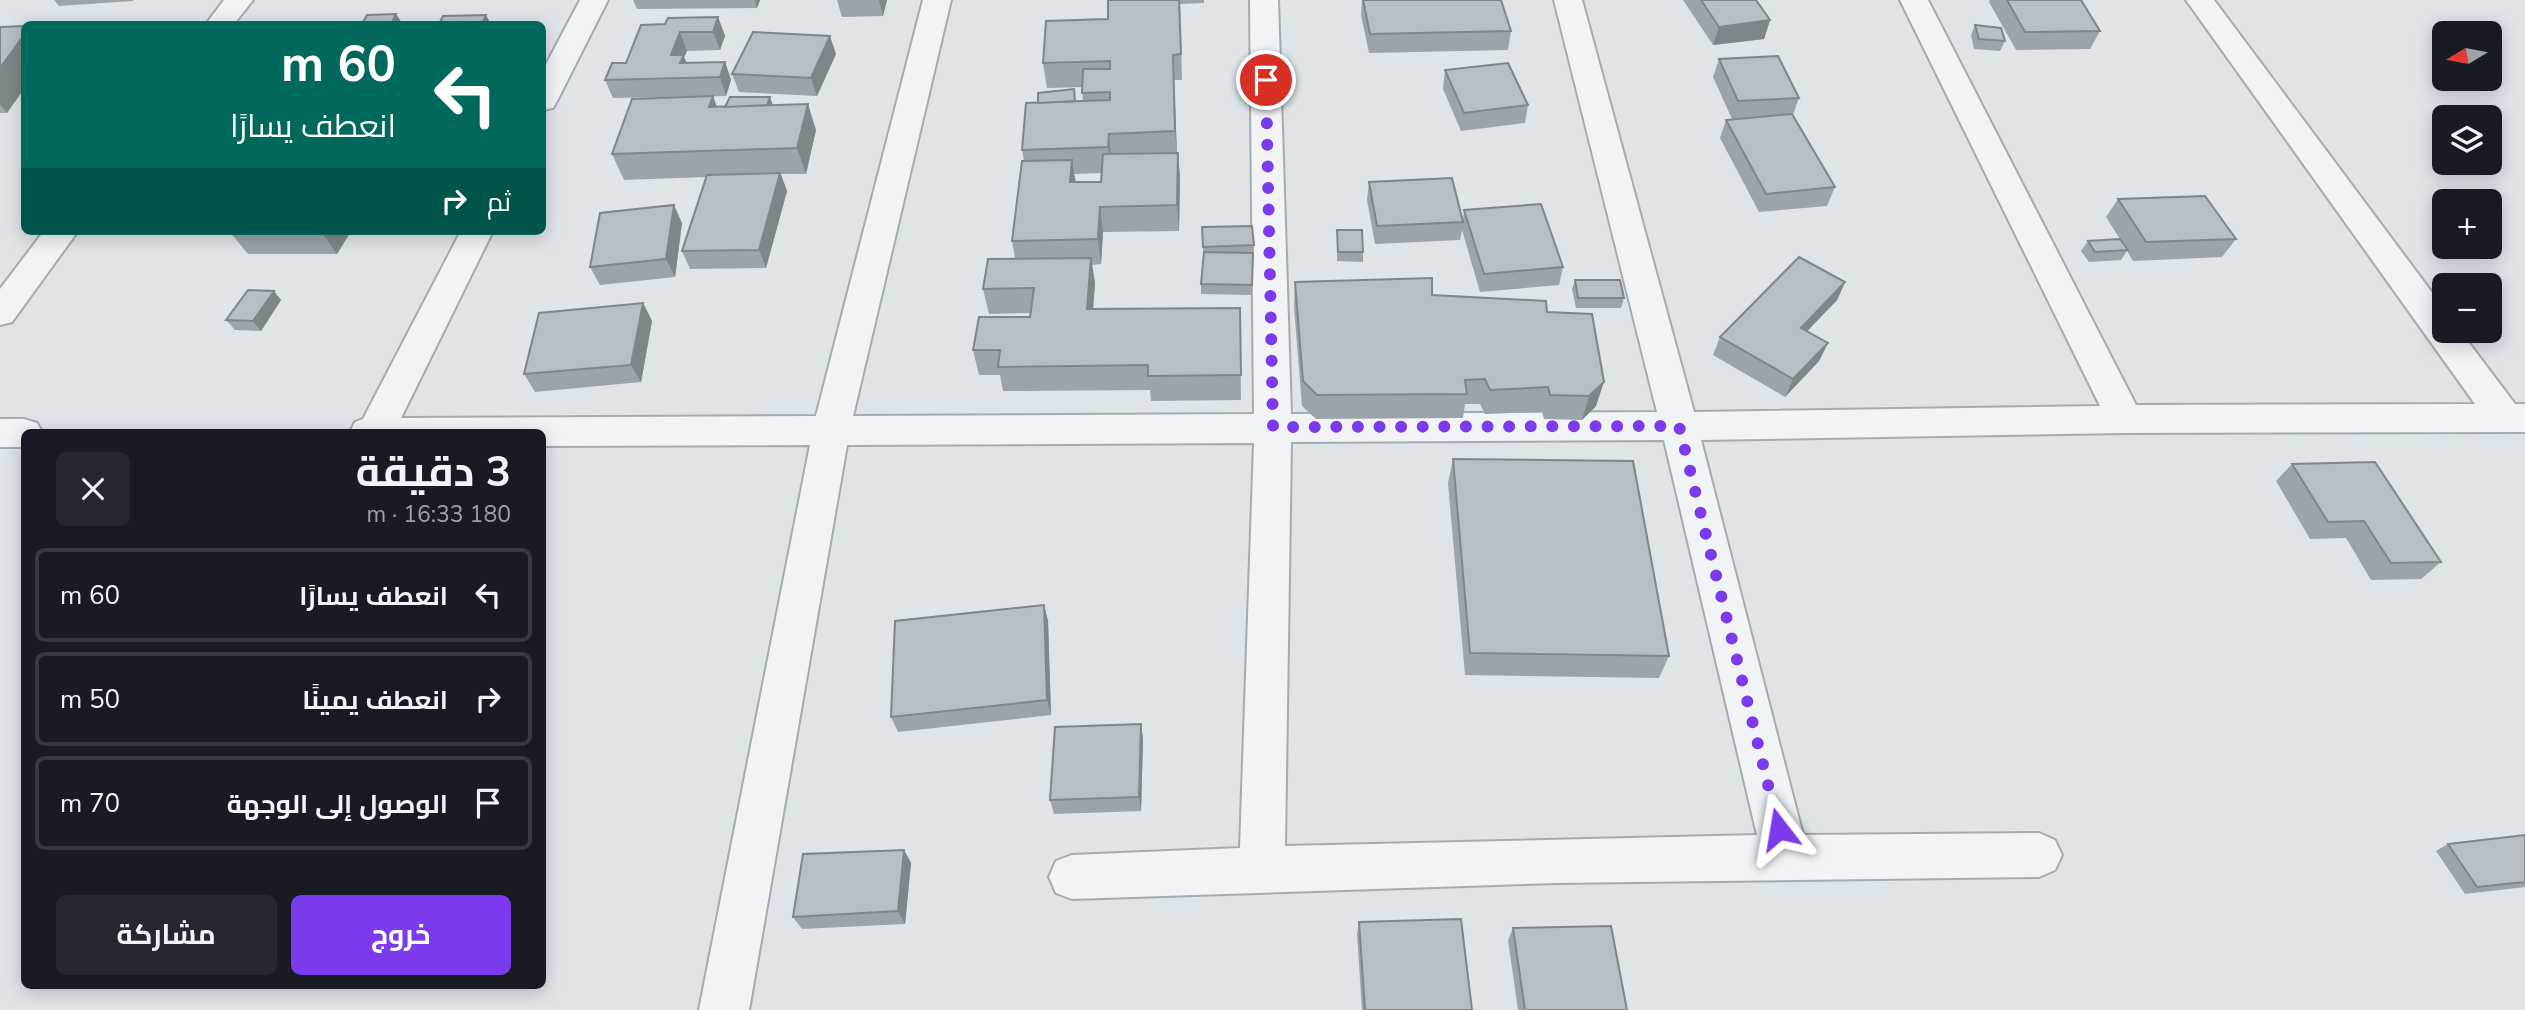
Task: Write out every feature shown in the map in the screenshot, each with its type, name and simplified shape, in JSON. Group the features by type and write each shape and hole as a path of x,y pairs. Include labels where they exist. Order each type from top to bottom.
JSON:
{"street":[{"path":"222,21 239,0"},
{"path":"546,93 594,0"},
{"path":"724,1010 831,432 937,0"},
{"path":"1262,868 1273,427 1264,0"},
{"path":"1568,0 1679,426 1785,856"},
{"path":"1914,0 2125,419"},
{"path":"2200,0 2515,418"},
{"path":"0,313 59,235"},
{"path":"376,429 475,235"},
{"path":"546,432 2515,418"},
{"path":"0,433 21,433"},
{"path":"1072,877 1262,868 1785,856 2039,855"}],"building":[{"path":"1108,0 1179,0 1181,54 1173,55 1175,131 1109,134 1108,147 1022,150 1026,103 1110,100 1110,92 1082,93 1083,69 1110,69 1110,61 1043,63 1046,21 1108,19"},
{"path":"1363,0 1501,0 1511,31 1370,34"},
{"path":"1701,0 1756,0 1770,20 1719,27"},
{"path":"2007,0 2081,0 2100,31 2025,32"},
{"path":"396,14 392,21 364,21 367,15"},
{"path":"486,15 483,21 440,21 443,16"},
{"path":"718,17 713,32 680,32 671,55 684,55 680,63 725,62 720,77 605,80 612,63 626,63 641,25 665,24 668,18"},
{"path":"1975,25 2001,28 2005,41 1979,39"},
{"path":"21,26 21,39 0,68 0,27"},
{"path":"753,32 830,36 811,78 732,74"},
{"path":"1778,56 1799,98 1738,101 1719,59"},
{"path":"1508,63 1528,105 1464,113 1445,70"},
{"path":"1074,89 1075,101 1038,103 1038,93"},
{"path":"713,96 709,107 808,104 797,148 612,154 632,99"},
{"path":"730,97 770,97 767,105 725,107"},
{"path":"1792,114 1835,187 1766,194 1726,120"},
{"path":"1178,153 1177,205 1100,207 1098,239 1012,241 1022,161 1072,160 1070,182 1101,182 1103,154"},
{"path":"780,173 759,250 682,251 707,175"},
{"path":"1452,178 1463,222 1377,226 1369,182"},
{"path":"2205,196 2236,239 2146,242 2118,199"},
{"path":"1541,204 1563,267 1484,274 1464,210"},
{"path":"674,205 666,259 590,267 600,213"},
{"path":"1252,226 1254,245 1203,247 1202,227"},
{"path":"1337,230 1362,230 1363,252 1338,252"},
{"path":"2120,239 2128,250 2095,252 2088,241"},
{"path":"1204,252 1253,253 1252,285 1201,284"},
{"path":"1799,257 1845,282 1801,328 1828,343 1793,379 1720,337"},
{"path":"1091,258 1087,309 1240,308 1241,375 1148,376 1148,365 998,367 1000,350 973,350 979,317 1030,317 1034,288 983,289 988,259"},
{"path":"1432,278 1432,295 1546,301 1547,312 1592,314 1604,382 1589,396 1550,395 1548,387 1490,390 1485,379 1465,380 1467,394 1317,395 1303,381 1295,282"},
{"path":"1575,280 1620,280 1624,298 1578,298"},
{"path":"248,290 274,291 253,321 226,320"},
{"path":"643,303 631,365 524,374 539,313"},
{"path":"1453,459 1633,461 1669,656 1470,653"},
{"path":"2375,462 2441,562 2391,563 2364,521 2328,522 2292,464"},
{"path":"1044,605 1047,700 891,717 895,621"},
{"path":"1141,724 1139,797 1050,800 1055,727"},
{"path":"2525,835 2525,882 2477,887 2448,844"},
{"path":"904,850 898,911 793,917 803,854"},
{"path":"1461,919 1472,1010 1365,1010 1359,922"},
{"path":"1611,926 1627,1010 1525,1010 1513,928"}],"route":[{"path":"1266,80 1273,427 1679,426 1779,829"}]}
